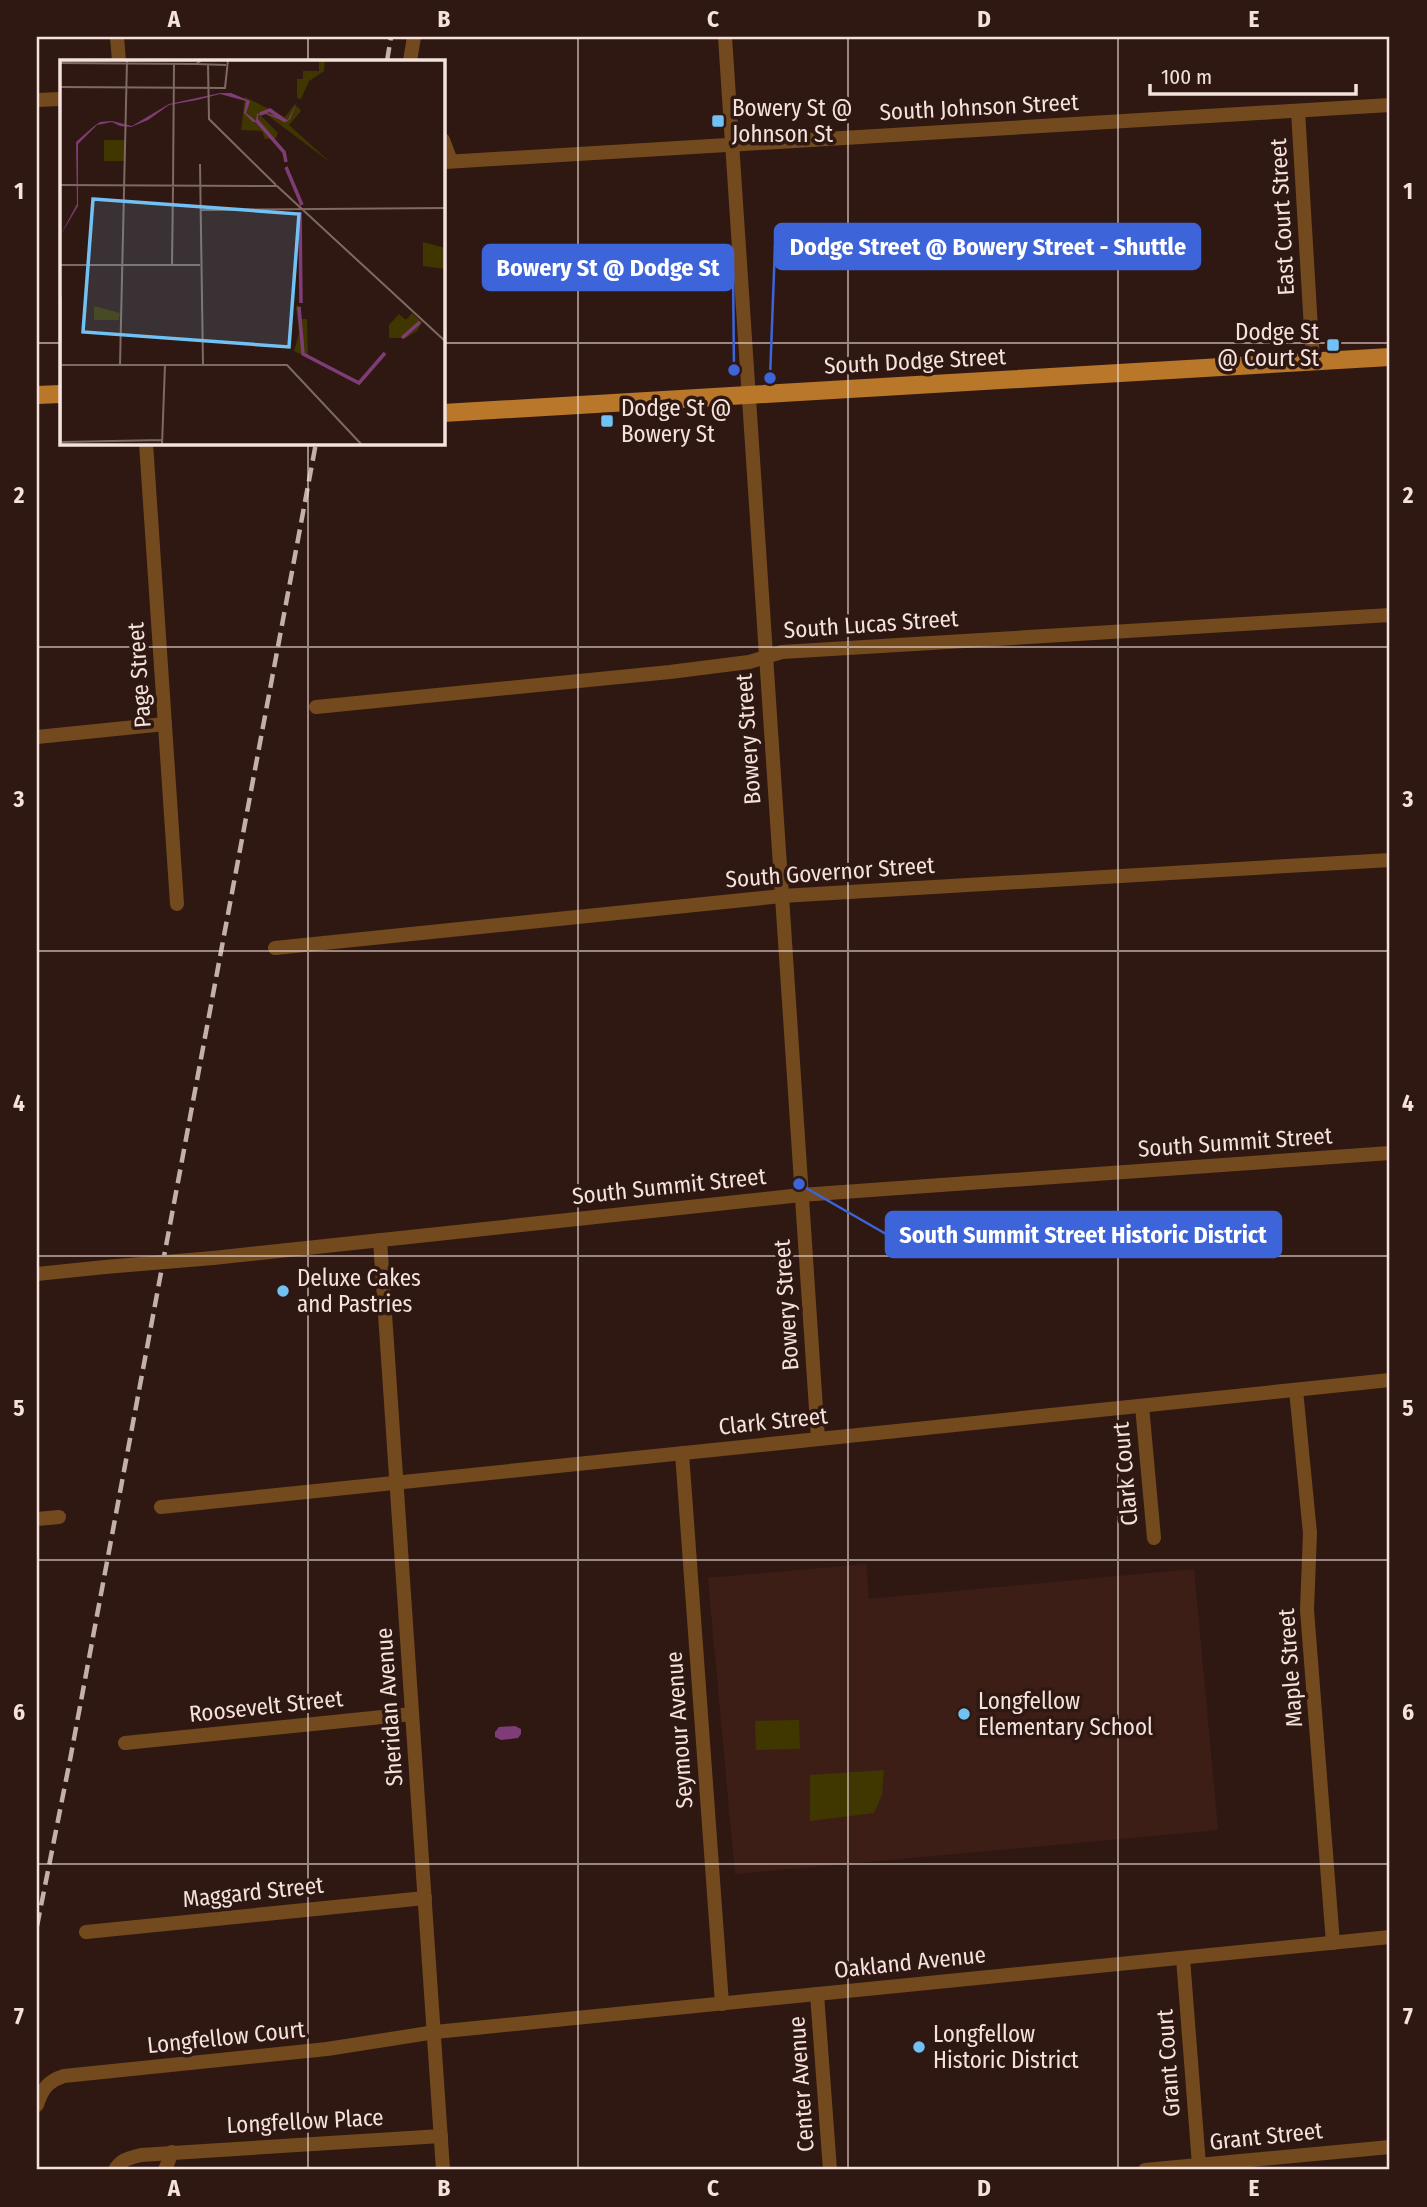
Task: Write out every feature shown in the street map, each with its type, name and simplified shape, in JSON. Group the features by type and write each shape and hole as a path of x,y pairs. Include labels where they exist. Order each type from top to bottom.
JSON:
{"main road":[{"name":"South Dodge Street","path":"444,414 1390,357"},
{"path":"37,395 60,394"}],"street":[{"path":"117,37 119,60"},
{"path":"410,60 414,37"},
{"name":"Bowery Street","path":"725,37 818,1439"},
{"path":"37,100 60,99"},
{"name":"South Johnson Street","path":"444,144 448,162 1390,105"},
{"name":"East Court Street","path":"1298,111 1313,362"},
{"name":"Page Street","path":"146,444 177,904"},
{"name":"South Lucas Street","path":"316,707 670,672 749,662 782,652 1390,615"},
{"path":"37,737 165,724"},
{"name":"South Governor Street","path":"275,948 782,896 1390,860"},
{"name":"South Summit Street","path":"37,1274 214,1258 801,1195 1390,1153"},
{"name":"Sheridan Avenue","path":"380,1240 443,2170"},
{"name":"Clark Street","path":"161,1507 1390,1380"},
{"name":"Maple Street","path":"1296,1390 1310,1533 1307,1610 1333,1943"},
{"name":"Clark Court","path":"1142,1406 1154,1538"},
{"name":"Seymour Avenue","path":"682,1453 722,2004"},
{"path":"37,1519 59,1517"},
{"name":"Roosevelt Street","path":"125,1743 412,1714"},
{"name":"Maggard Street","path":"86,1932 425,1898"},
{"name":"Oakland Avenue","path":"435,2032 1390,1937"},
{"name":"Grant Court","path":"1183,1958 1199,2165"},
{"name":"Center Avenue","path":"817,1994 830,2170"},
{"name":"Longfellow Court","path":"37,2105 44,2087 52,2080 64,2077 327,2049 435,2032"},
{"name":"Longfellow Place","path":"116,2170 119,2164 127,2159 172,2152 441,2136"},
{"name":"Grant Street","path":"1145,2170 1390,2147"},
{"path":"165,2170 172,2152"}],"shaded area":[{"name":"Longfellow Elementary School","path":"866,1564 869,1599 1194,1569 1218,1830 735,1874 708,1578"},
{"path":"799,1720 800,1749 756,1750 755,1721"},
{"path":"515,1726 521,1729 518,1738 501,1740 495,1737 499,1727"},
{"path":"884,1770 882,1795 874,1813 810,1821 810,1775"}],"railway":[{"path":"387,60 391,37"},
{"path":"37,1926 316,444"}],"place":[{"name":"Bowery St @ Johnson St","path":"718,121"},
{"name":"Dodge St @ Court St","path":"1333,345"},
{"name":"Bowery St @ Dodge St","path":"734,370"},
{"name":"Dodge Street @ Bowery Street - Shuttle","path":"770,378"},
{"name":"Dodge St @ Bowery St","path":"607,421"},
{"name":"South Summit Street Historic District","path":"799,1184"},
{"name":"Deluxe Cakes and Pastries","path":"283,1291"},
{"name":"Longfellow Elementary School","path":"964,1714"},
{"name":"Longfellow Historic District","path":"919,2047"}]}
